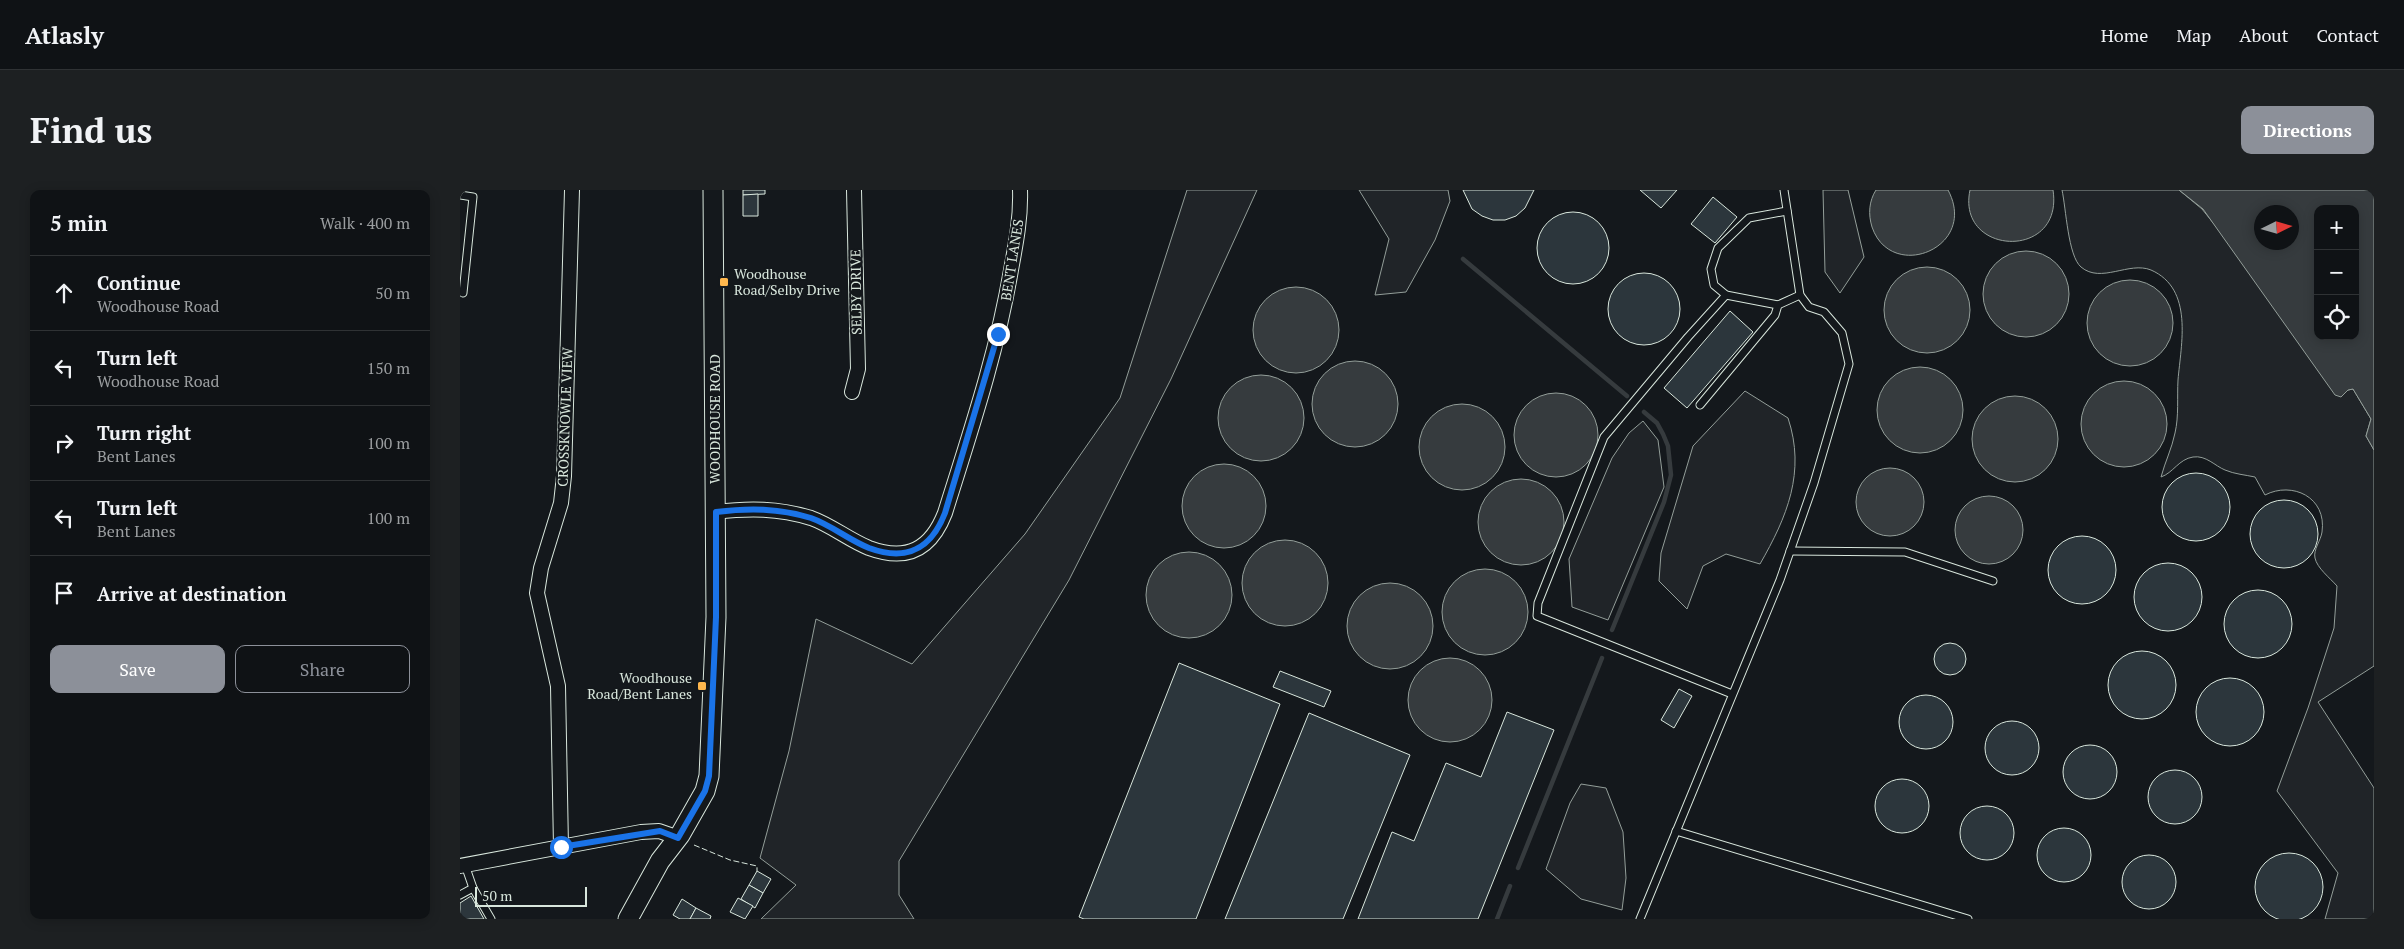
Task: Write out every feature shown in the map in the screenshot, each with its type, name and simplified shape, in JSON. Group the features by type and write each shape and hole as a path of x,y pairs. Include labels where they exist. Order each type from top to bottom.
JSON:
{"street":[{"name":"CROSSKNOWLE VIEW","path":"561,847 558,686 537,593 541,568 561,503 564,476 572,190"},
{"name":"WOODHOUSE ROAD","path":"628,919 660,861 678,838 705,791 709,776 716,617 713,190"},
{"name":"SELBY DRIVE","path":"852,392 858,369 854,190"},
{"name":"BENT LANES","path":"716,512 748,508 792,513 813,519 869,548 886,552 912,552 929,542 939,530 945,513 998,334 1016,243 1020,190"},
{"path":"463,866 561,847 660,831 678,838"}],"lane":[{"path":"1640,919 1790,551 1814,483 1848,364 1842,333 1824,312 1809,307 1800,295 1784,190"},
{"path":"460,195 473,196 463,293"},
{"path":"1788,211 1749,218 1718,248 1711,269 1714,285 1726,295 1778,305 1800,295"},
{"path":"1726,295 1604,437 1538,603 1537,616 1732,694"},
{"path":"1700,405 1775,315 1778,305"},
{"path":"1790,551 1905,552 1993,581"},
{"path":"1676,831 1968,919"},
{"path":"463,866 491,919"},
{"path":"460,894 473,888"}],"shaded area":[{"path":"1187,190 1257,190 1171,379 1069,580 899,861 899,895 914,919 761,919 796,885 760,858 789,751 816,619 912,664 1025,534 1120,398"},
{"path":"1359,190 1448,190 1450,201 1435,240 1406,292 1375,295 1389,239"},
{"path":"1823,190 1848,190 1864,257 1840,293 1825,272"},
{"path":"1876,190 1948,190 1954,211 1952,228 1943,242 1929,251 1913,255 1896,253 1882,244 1872,227 1870,208"},
{"path":"1970,190 2053,190 2052,213 2043,229 2028,239 2010,241 1993,238 1979,228 1970,212"},
{"path":"2062,190 2179,190 2202,209 2348,390 2353,389 2371,419 2366,436 2374,450 2374,666 2318,702 2374,788 2374,919 2325,919 2338,873 2277,791 2308,708 2334,628 2337,586 2321,569 2315,558 2315,552 2322,532 2322,520 2319,509 2313,501 2296,491 2275,491 2265,495 2255,477 2229,471 2198,457 2188,458 2161,477 2174,439 2177,420 2182,334 2179,304 2174,290 2165,279 2151,270 2134,268 2097,273 2089,272 2081,267 2070,243"},
{"path":"2179,190 2374,190 2374,450 2366,436 2371,419 2353,389 2348,390 2341,397 2335,395 2203,209"},
{"path":"2026,251 2042,255 2056,264 2065,278 2069,294 2065,310 2056,324 2042,333 2026,337 2010,333 1996,324 1987,310 1983,294 1987,278 1996,264 2010,255"},
{"path":"1927,267 1943,271 1957,280 1966,294 1970,310 1966,326 1957,340 1943,349 1927,353 1911,349 1897,340 1888,326 1884,310 1888,294 1897,280 1911,271"},
{"path":"2130,280 2146,284 2160,293 2169,307 2173,323 2169,339 2160,353 2146,362 2130,366 2114,362 2100,353 2091,339 2087,323 2091,307 2100,293 2114,284"},
{"path":"1296,287 1312,291 1326,300 1335,314 1339,330 1335,346 1326,360 1312,369 1296,373 1280,369 1266,360 1257,346 1253,330 1257,314 1266,300 1280,291"},
{"path":"1355,361 1371,365 1385,374 1394,388 1398,404 1394,420 1385,434 1371,443 1355,447 1339,443 1325,434 1316,420 1312,404 1316,388 1325,374 1339,365"},
{"path":"1920,367 1936,371 1950,380 1959,394 1963,410 1959,426 1950,440 1936,449 1920,453 1904,449 1890,440 1881,426 1877,410 1881,394 1890,380 1904,371"},
{"path":"1261,375 1277,379 1291,388 1300,402 1304,418 1300,434 1291,448 1277,457 1261,461 1245,457 1231,448 1222,434 1218,418 1222,402 1231,388 1245,379"},
{"path":"2124,381 2140,385 2154,394 2163,408 2167,424 2163,440 2154,454 2140,463 2124,467 2108,463 2094,454 2085,440 2081,424 2085,408 2094,394 2108,385"},
{"path":"1745,391 1788,418 1795,457 1791,494 1778,529 1760,564 1726,554 1703,566 1687,609 1659,581 1661,553 1693,446"},
{"path":"1548,393 1564,393 1580,400 1591,411 1598,427 1595,451 1586,465 1580,470 1564,477 1548,477 1532,470 1521,459 1514,443 1514,427 1521,411 1532,400"},
{"path":"2015,396 2031,400 2045,409 2054,423 2058,439 2054,455 2045,469 2031,478 2015,482 1999,478 1985,469 1976,455 1972,439 1976,423 1985,409 1999,400"},
{"path":"1462,404 1478,408 1492,417 1501,431 1505,447 1501,463 1492,477 1478,486 1462,490 1446,486 1432,477 1423,463 1419,447 1423,431 1432,417 1446,408"},
{"path":"1643,421 1658,440 1664,487 1608,620 1572,607 1569,559 1612,458 1629,433"},
{"path":"1216,464 1232,464 1248,471 1259,482 1266,498 1263,522 1254,536 1248,541 1232,548 1216,548 1200,541 1189,530 1182,514 1182,498 1189,482 1200,471"},
{"path":"1883,468 1897,468 1909,473 1919,483 1924,495 1924,509 1919,521 1909,531 1897,536 1883,536 1871,531 1861,521 1856,509 1856,495 1861,483 1871,473"},
{"path":"1521,479 1537,483 1551,492 1560,506 1564,522 1560,538 1551,552 1537,561 1521,565 1505,561 1491,552 1482,538 1478,522 1482,506 1491,492 1505,483"},
{"path":"1982,496 1996,496 2008,501 2018,511 2023,523 2023,537 2018,549 2008,559 1996,564 1982,564 1970,559 1960,549 1955,537 1955,523 1960,511 1970,501"},
{"path":"1285,540 1301,544 1315,553 1324,567 1328,583 1324,599 1315,613 1301,622 1285,626 1269,622 1255,613 1246,599 1242,583 1246,567 1255,553 1269,544"},
{"path":"1189,552 1205,556 1219,565 1228,579 1232,595 1228,611 1219,625 1205,634 1189,638 1173,634 1159,625 1150,611 1146,595 1150,579 1159,565 1173,556"},
{"path":"1485,569 1501,573 1515,582 1524,596 1528,612 1524,628 1515,642 1501,651 1485,655 1469,651 1455,642 1446,628 1442,612 1446,596 1455,582 1469,573"},
{"path":"1390,583 1406,587 1420,596 1429,610 1433,626 1429,642 1420,656 1406,665 1390,669 1374,665 1360,656 1351,642 1347,626 1351,610 1360,596 1374,587"},
{"path":"1442,658 1458,658 1474,665 1485,676 1492,692 1489,716 1480,730 1474,735 1458,742 1442,742 1426,735 1415,724 1408,708 1408,692 1415,676 1426,665"},
{"path":"1581,784 1606,788 1623,832 1626,878 1622,910 1581,899 1546,869 1570,803"}],"building":[{"path":"743,190 765,190 765,194 743,195"},
{"path":"1463,190 1534,190 1525,208 1516,216 1505,220 1493,220 1482,216 1472,209"},
{"path":"1640,190 1677,190 1661,208"},
{"path":"758,194 758,216 743,216 743,195"},
{"path":"1713,197 1737,217 1715,243 1691,224"},
{"path":"1573,212 1593,218 1603,228 1609,248 1603,268 1593,278 1573,284 1553,278 1543,268 1537,248 1543,228 1553,218"},
{"path":"1644,273 1664,279 1674,289 1680,309 1674,329 1664,339 1644,345 1624,339 1614,329 1608,309 1614,289 1624,279"},
{"path":"1730,311 1753,332 1687,408 1664,388"},
{"path":"2189,473 2203,473 2215,478 2225,488 2230,500 2230,514 2225,526 2215,536 2203,541 2189,541 2177,536 2167,526 2162,514 2162,500 2167,488 2177,478"},
{"path":"2277,500 2291,500 2303,505 2313,515 2318,527 2318,541 2313,553 2303,563 2291,568 2277,568 2265,563 2255,553 2250,541 2250,527 2255,515 2265,505"},
{"path":"2075,536 2089,536 2101,541 2111,551 2116,563 2116,577 2111,589 2101,599 2089,604 2075,604 2063,599 2053,589 2048,577 2048,563 2053,551 2063,541"},
{"path":"2161,563 2175,563 2187,568 2197,578 2202,590 2202,604 2197,616 2187,626 2175,631 2161,631 2149,626 2139,616 2134,604 2134,590 2139,578 2149,568"},
{"path":"2251,590 2265,590 2277,595 2287,605 2292,617 2292,631 2287,643 2277,653 2265,658 2251,658 2239,653 2229,643 2224,631 2224,617 2229,605 2239,595"},
{"path":"1950,643 1956,644 1961,648 1965,653 1965,665 1961,670 1956,674 1950,675 1944,674 1939,670 1935,665 1934,659 1935,653 1939,648 1944,644"},
{"path":"2135,651 2149,651 2161,656 2171,666 2176,678 2176,692 2171,704 2161,714 2149,719 2135,719 2123,714 2113,704 2108,692 2108,678 2113,666 2123,656"},
{"path":"1179,663 1280,704 1196,919 1084,919 1079,917"},
{"path":"1280,671 1331,691 1324,707 1273,687"},
{"path":"2223,678 2237,678 2249,683 2259,693 2264,705 2264,719 2259,731 2249,741 2237,746 2223,746 2211,741 2201,731 2196,719 2196,705 2201,693 2211,683"},
{"path":"1679,689 1692,696 1674,728 1661,720"},
{"path":"1921,695 1931,695 1945,703 1951,712 1953,722 1951,732 1945,741 1931,749 1921,749 1911,744 1904,737 1899,727 1899,717 1904,707 1911,700"},
{"path":"1507,712 1554,730 1478,919 1358,919 1392,832 1414,841 1446,763 1481,777"},
{"path":"1309,713 1410,755 1343,919 1225,919"},
{"path":"2007,721 2017,721 2031,729 2037,738 2039,748 2037,758 2031,767 2017,775 2007,775 1997,770 1990,763 1985,753 1985,743 1990,733 1997,726"},
{"path":"2085,745 2095,745 2109,753 2115,762 2117,772 2115,782 2109,791 2095,799 2085,799 2075,794 2068,787 2063,777 2063,767 2068,757 2075,750"},
{"path":"2170,770 2180,770 2194,778 2200,787 2202,797 2200,807 2194,816 2180,824 2170,824 2160,819 2153,812 2148,802 2148,792 2153,782 2160,775"},
{"path":"1897,779 1907,779 1921,787 1927,796 1929,806 1927,816 1921,825 1907,833 1897,833 1887,828 1880,821 1875,811 1875,801 1880,791 1887,784"},
{"path":"1982,806 1992,806 2002,810 2010,818 2014,833 2010,848 2002,856 1992,860 1982,860 1972,856 1964,848 1960,838 1960,828 1964,818 1972,810"},
{"path":"2059,828 2069,828 2079,832 2087,840 2091,855 2087,870 2079,878 2069,882 2059,882 2049,878 2041,870 2037,860 2037,850 2041,840 2049,832"},
{"path":"2296,853 2308,859 2317,868 2323,880 2321,900 2313,911 2296,921 2282,921 2265,911 2257,900 2255,880 2265,863 2276,855"},
{"path":"2144,855 2154,855 2164,859 2172,867 2176,882 2172,897 2164,905 2154,909 2144,909 2134,905 2126,897 2122,887 2122,877 2126,867 2134,859"},
{"path":"757,871 771,879 763,893 749,885"},
{"path":"749,885 763,893 755,908 741,899"},
{"path":"471,896 484,919 460,919 460,903"},
{"path":"738,898 753,906 745,919 730,912"},
{"path":"682,899 696,908 690,919 680,919 673,915"},
{"path":"696,908 711,916 710,919 690,919"}],"waterway":[{"path":"1463,259 1627,396"},
{"path":"1612,630 1664,502 1671,475 1668,446 1663,434 1657,423 1644,412"},
{"path":"1518,868 1602,658"},
{"path":"1497,919 1510,886"}],"fence":[{"path":"694,845 730,860 757,866 757,871"}],"place":[{"name":"Woodhouse Road/Selby Drive","path":"724,282"},
{"name":"Woodhouse Road/Bent Lanes","path":"702,686"}],"route":[{"path":"561,847 641,832 667,832 678,838 705,791 709,776 713,719 716,617 716,512 748,508 792,513 813,519 869,548 886,552 912,552 929,542 939,530 945,513 998,334"}]}
